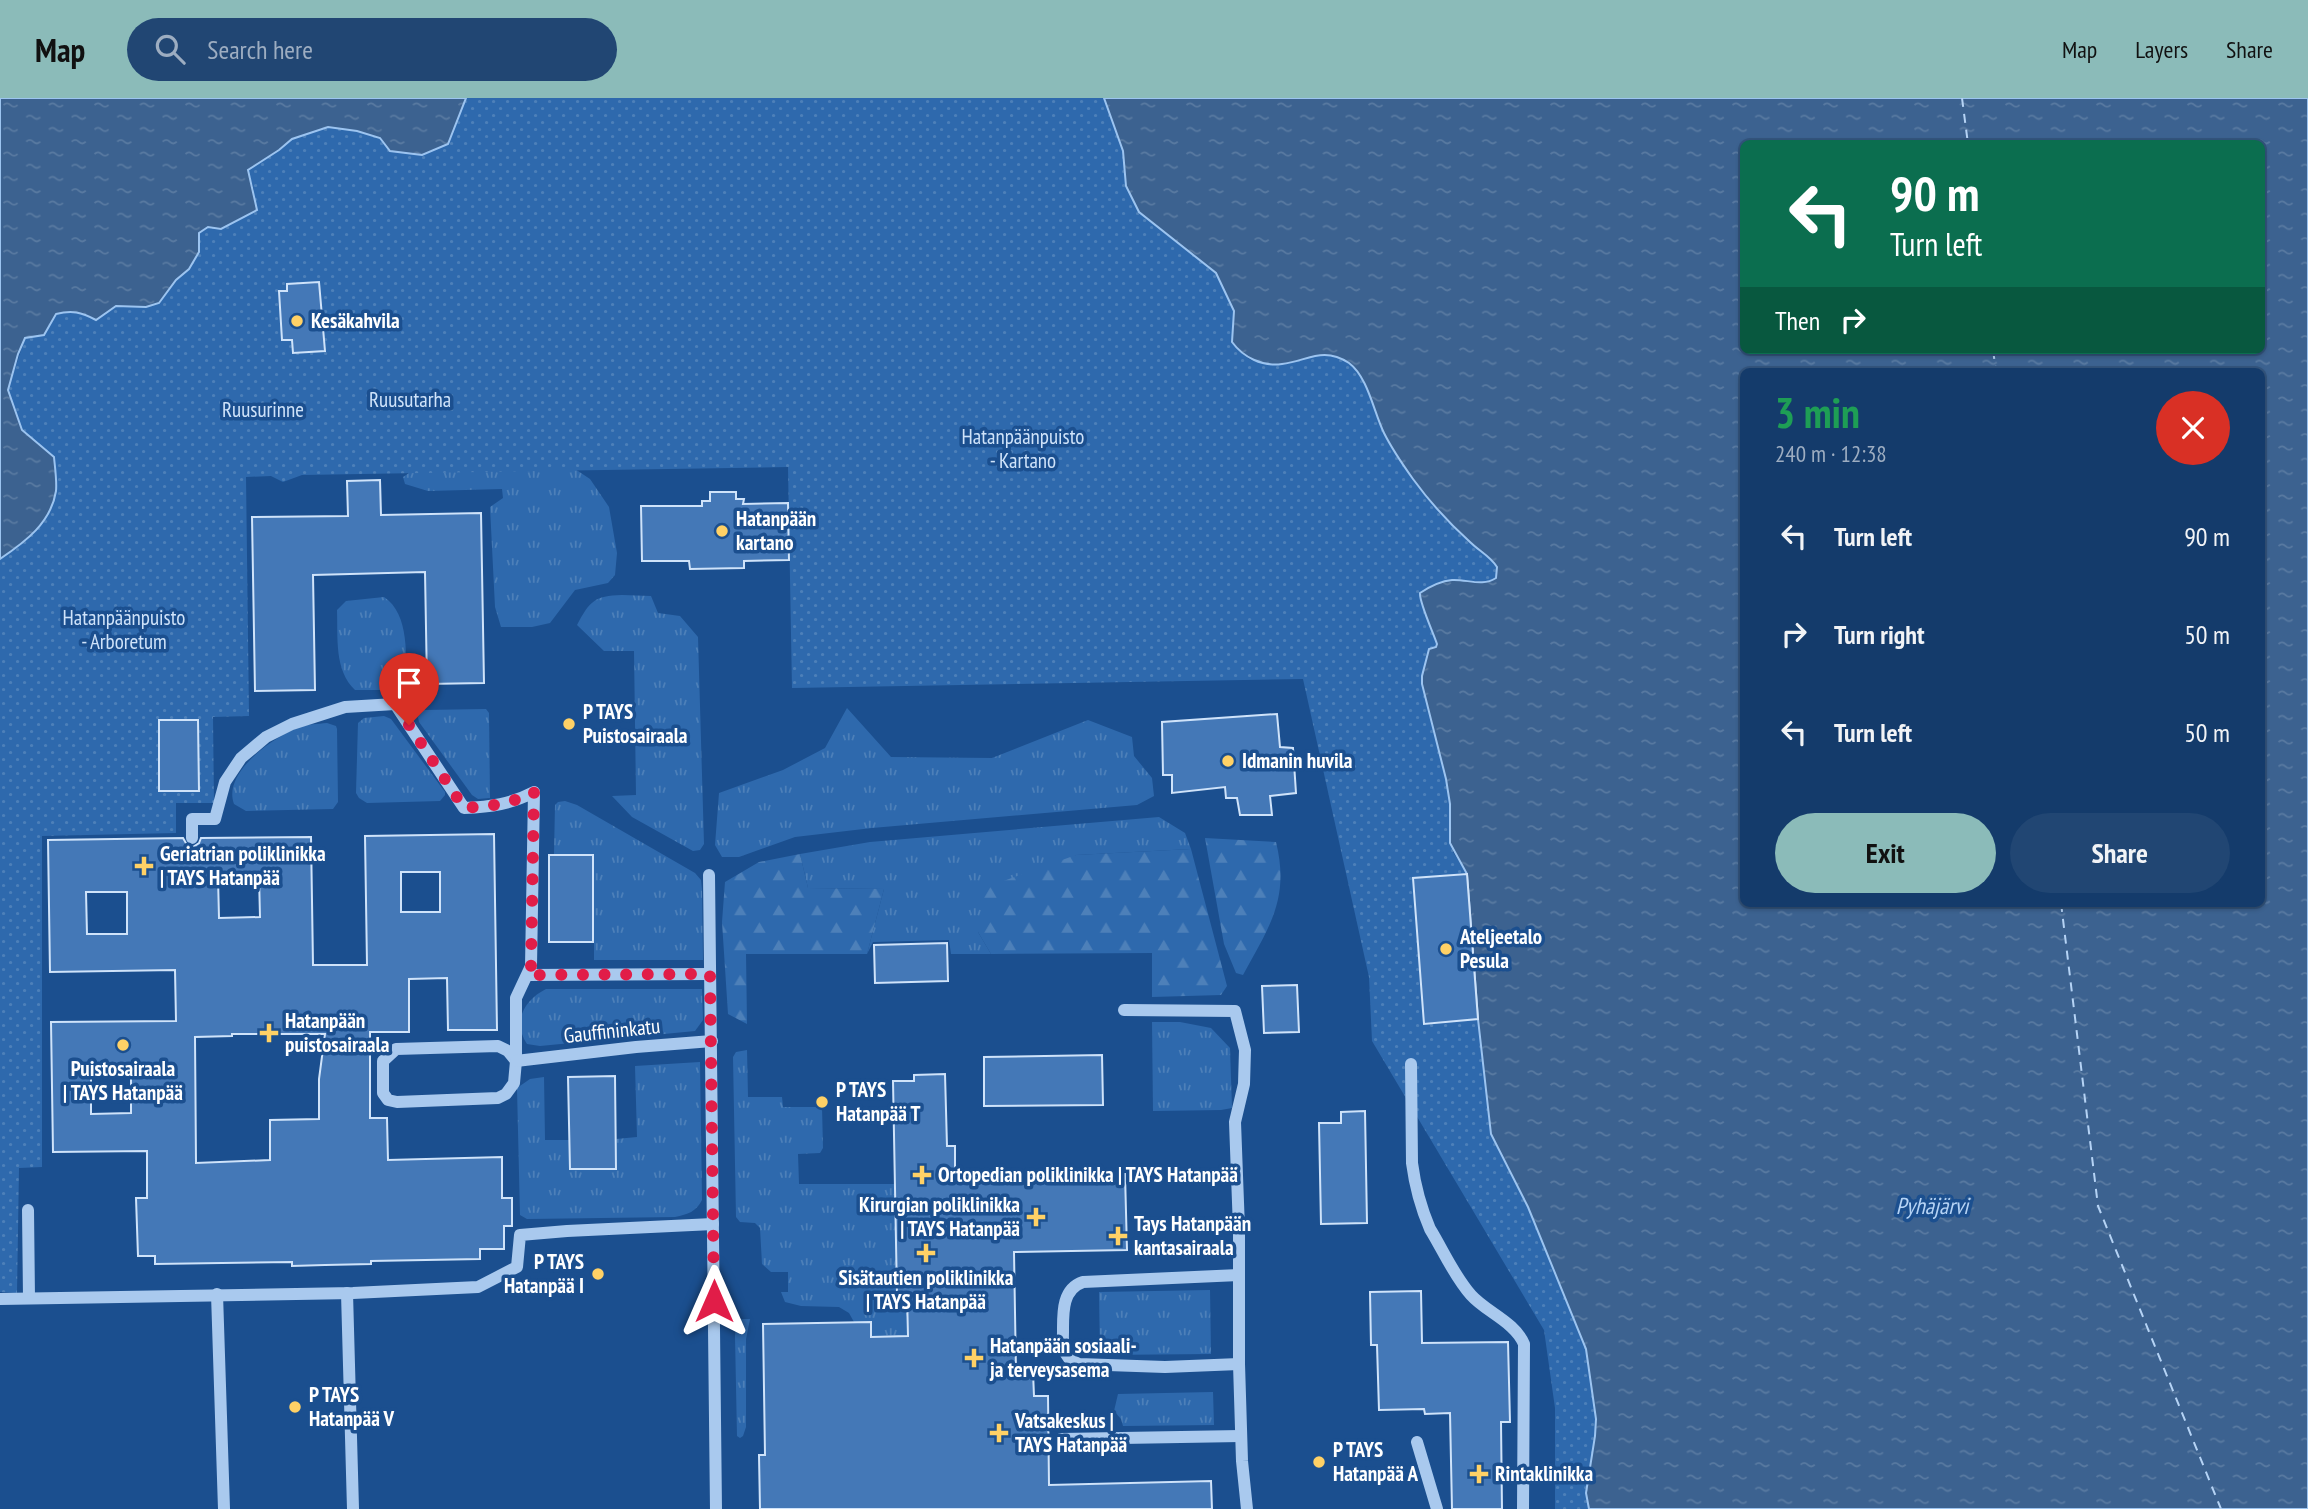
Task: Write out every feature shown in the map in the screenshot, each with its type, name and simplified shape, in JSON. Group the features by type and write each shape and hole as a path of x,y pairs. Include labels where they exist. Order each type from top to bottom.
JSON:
{"street":[{"path":"192,838 192,819 215,819 225,782 241,758 266,737 292,724 345,707 395,704 464,808 516,802 534,792 531,966 516,998 516,1061 513,1083 506,1094 498,1098 397,1101 388,1100 383,1093 383,1061 396,1049 498,1046 508,1051 516,1061"},
{"path":"709,875 716,1509"},
{"path":"528,975 710,974"},
{"path":"1124,1010 1235,1011 1245,1050 1244,1084 1235,1122 1241,1436 1247,1509"},
{"name":"Gauffininkatu","path":"516,1061 712,1041"},
{"path":"1411,1064 1412,1163 1425,1217 1469,1293 1517,1332 1524,1344 1523,1509"},
{"path":"28,1210 29,1298"},
{"path":"0,1299 346,1293 478,1287 517,1267 520,1235 713,1224"},
{"path":"1239,1275 1083,1282 1074,1286 1065,1301 1063,1312 1064,1351 1071,1361 1079,1364 1165,1367 1239,1364"},
{"path":"346,1293 353,1509"},
{"path":"217,1294 224,1509"},
{"path":"1061,1439 1241,1436"},
{"path":"1418,1442 1437,1509"}],"green space":[{"name":"Hatanpäänpuisto - Kartano","path":"466,98 1104,98 1123,151 1126,186 1139,212 1216,273 1234,311 1232,341 1241,352 1251,360 1276,364 1309,356 1332,356 1345,361 1360,375 1381,427 1403,461 1452,523 1497,567 1496,578 1491,582 1452,580 1420,593 1437,644 1431,648 1424,693 1446,779 1453,852 1467,874 1478,1019 1491,1134 1528,1207 1585,1344 1596,1419 1586,1493 1589,1509 1555,1509 1555,1408 1544,1330 1372,1041 1369,977 1303,679 792,688 788,467 302,475 283,482 271,476 246,477 249,716 213,717 214,803 176,803 176,833 42,836 42,1167 19,1168 17,1293 0,1292 0,559 20,545 54,457 22,430 8,390 25,338 44,335 56,314 76,312 96,319 116,306 145,307 159,303 176,280 189,269 199,252 199,233 254,190 248,170 292,139 328,127 380,138 448,144"},
{"path":"575,469 590,479 609,507 617,553 615,575 608,583 575,590 550,623 532,627 501,627 495,607 490,507 503,498 502,489 428,491 405,484 403,477 412,471"},
{"path":"622,595 651,596 658,613 680,616 698,637 704,844 700,850 693,851 632,817 612,796 636,795 634,651 604,651 577,625 594,601"},
{"path":"384,597 398,614 405,637 406,686 403,690 355,690 343,673 340,663 337,610 346,601"},
{"path":"847,708 891,757 992,758 1088,720 1132,737 1134,756 1152,778 1154,796 1137,805 795,837 739,857 722,857 715,845 719,793 783,770 825,748"},
{"path":"486,709 489,713 490,798 478,799 472,795 418,717 424,710"},
{"path":"384,716 391,719 445,792 440,801 367,803 359,798 356,793 358,723 364,718"},
{"path":"327,723 337,729 338,802 333,809 246,811 234,804 232,792 236,780 253,757 289,732 306,725"},
{"path":"565,801 577,805 695,873 701,880 702,889 703,960 594,960 594,855 554,854 555,805"},
{"path":"1159,817 1185,833 1191,849 1076,855 978,932 991,954 951,954 949,940 873,942 867,954 884,889 808,888 800,854 870,842"},
{"path":"1205,838 1276,842 1280,862 1279,896 1269,927 1243,975 1236,973 1224,944"},
{"path":"1191,849 1227,986 1221,995 1152,997 1152,953 991,954 978,932 984,888 1076,855"},
{"path":"800,854 808,888 884,889 867,954 746,954 747,1024 728,1014 722,922 725,882 759,862"},
{"path":"546,989 702,989 703,1020 695,1031 540,1046 527,1044 521,1028 523,1012 532,999"},
{"path":"1152,1022 1180,1022 1211,1028 1230,1048 1232,1108 1153,1111"},
{"path":"747,1050 748,1097 782,1097 783,1107 822,1107 823,1148 820,1153 798,1154 799,1184 895,1184 897,1295 907,1295 908,1336 871,1337 854,1322 849,1313 839,1307 801,1306 785,1302 781,1292 788,1292 788,1272 771,1272 762,1264 760,1228 755,1223 740,1222 736,1217 733,1057 736,1052"},
{"path":"700,1062 702,1200 694,1210 675,1217 527,1219 520,1215 517,1088 530,1079 544,1077 545,1140 569,1140 570,1169 616,1169 616,1139 637,1137 635,1066"},
{"path":"1210,1290 1211,1354 1100,1355 1099,1292"},
{"path":"740,1319 750,1319 746,1339 746,1427 740,1438 737,1436 735,1336 736,1325"},
{"path":"1213,1392 1214,1425 1123,1426 1114,1411 1118,1394"}],"water":[{"path":"0,98 466,98 448,144 422,155 390,151 380,138 328,127 292,139 248,170 257,210 221,229 208,227 199,233 199,252 189,269 176,280 159,303 146,307 116,306 96,320 76,313 56,314 44,335 25,338 8,390 22,430 54,457 56,491 49,513 36,531 0,559"},
{"name":"Pyhäjärvi","path":"1104,98 2308,98 2308,1509 1589,1509 1586,1493 1596,1419 1586,1349 1528,1207 1491,1134 1478,1019 1467,874 1450,843 1450,804 1446,779 1422,684 1429,649 1437,644 1420,593 1448,581 1491,581 1496,578 1497,567 1447,520 1413,479 1384,433 1356,369 1340,358 1323,355 1275,365 1247,356 1232,342 1234,311 1216,273 1139,212 1126,186 1123,151"}],"building":[{"name":"Kesäkahvila","path":"319,282 325,351 293,353 292,340 282,340 279,291 287,291 287,284"},
{"path":"380,480 381,515 481,513 484,683 427,684 425,572 313,575 315,690 255,691 252,517 348,516 347,481"},
{"path":"710,492 736,492 736,499 744,499 743,504 788,503 789,560 744,561 744,568 690,569 689,561 642,561 641,506 702,506 702,501 710,501"},
{"name":"Idmanin huvila","path":"1277,714 1280,747 1293,748 1296,793 1270,796 1272,815 1240,815 1237,798 1226,798 1225,787 1172,793 1172,775 1163,775 1162,722"},
{"path":"159,720 198,720 199,791 159,791"},
{"name":"Puistosairaala | TAYS Hatanpää","path":"494,834 497,1030 448,1030 447,978 409,979 409,1032 370,1032 370,1118 387,1118 388,1160 502,1157 502,1198 512,1198 512,1226 504,1226 504,1249 480,1249 480,1259 292,1266 292,1262 155,1264 155,1256 138,1256 136,1198 147,1198 147,1151 53,1152 51,1022 176,1021 175,970 50,972 48,840 183,838 187,845 193,847 201,838 311,837 313,965 367,965 365,836","holes":["401,872 440,872 440,912 401,912","259,876 260,917 219,918 218,877","86,892 127,892 127,934 87,934","232,1034 325,1034 319,1079 319,1119 270,1120 270,1160 196,1163 195,1037","91,1073 131,1073 131,1113 91,1114"]},
{"path":"549,855 593,855 593,942 549,942"},
{"name":"Ateljeetalo Pesula","path":"1467,874 1478,1019 1424,1024 1413,878"},
{"path":"947,943 948,981 875,983 874,945"},
{"path":"1297,985 1299,1032 1264,1033 1262,986"},
{"path":"1102,1055 1103,1105 984,1106 984,1057"},
{"path":"945,1074 947,1146 955,1146 955,1178 1125,1174 1127,1250 1014,1252 1016,1372 1033,1372 1034,1396 1048,1396 1049,1485 1211,1481 1212,1509 760,1509 759,1455 765,1455 763,1324 871,1322 871,1337 908,1336 907,1295 897,1295 893,1081 914,1081 914,1075"},
{"path":"615,1076 616,1169 570,1169 568,1077"},
{"path":"1365,1111 1367,1223 1321,1224 1319,1123 1341,1123 1341,1112"},
{"path":"1421,1291 1422,1343 1508,1342 1510,1422 1501,1422 1502,1509 1452,1509 1450,1413 1425,1414 1424,1409 1379,1410 1377,1345 1371,1345 1370,1292"}],"ferry route":[{"path":"1962,98 1967,140"},
{"path":"1994,354 1996,368"},
{"path":"2061,907 2098,1206 2221,1509"}],"place":[{"name":"Kesäkahvila","path":"297,321"},
{"name":"Hatanpään kartano","path":"722,531"},
{"name":"P TAYS Puistosairaala","path":"569,724"},
{"name":"Idmanin huvila","path":"1228,761"},
{"name":"Geriatrian poliklinikka | TAYS Hatanpää","path":"144,866"},
{"name":"Ateljeetalo Pesula","path":"1446,949"},
{"name":"Hatanpään puistosairaala","path":"269,1033"},
{"name":"Puistosairaala | TAYS Hatanpää","path":"123,1045"},
{"name":"P TAYS Hatanpää T","path":"822,1102"},
{"name":"Ortopedian poliklinikka | TAYS Hatanpää","path":"922,1175"},
{"name":"Kirurgian poliklinikka | TAYS Hatanpää","path":"1036,1217"},
{"name":"Tays Hatanpään kantasairaala","path":"1118,1236"},
{"name":"Sisätautien poliklinikka | TAYS Hatanpää","path":"926,1253"},
{"name":"P TAYS Hatanpää I","path":"598,1274"},
{"name":"Hatanpään sosiaali- ja terveysasema","path":"974,1358"},
{"name":"P TAYS Hatanpää V","path":"295,1407"},
{"name":"Vatsakeskus | TAYS Hatanpää","path":"999,1433"},
{"name":"P TAYS Hatanpää A","path":"1319,1462"},
{"name":"Rintaklinikka","path":"1479,1474"}],"route":[{"path":"409,725 464,808 516,802 534,792 531,966 528,975 710,974 714,1301"}],"park label":[{"name":"Ruusutarha","path":"410,400"},
{"name":"Ruusurinne","path":"263,410"},
{"name":"Hatanpäänpuisto - Arboretum","path":"124,630"}]}
